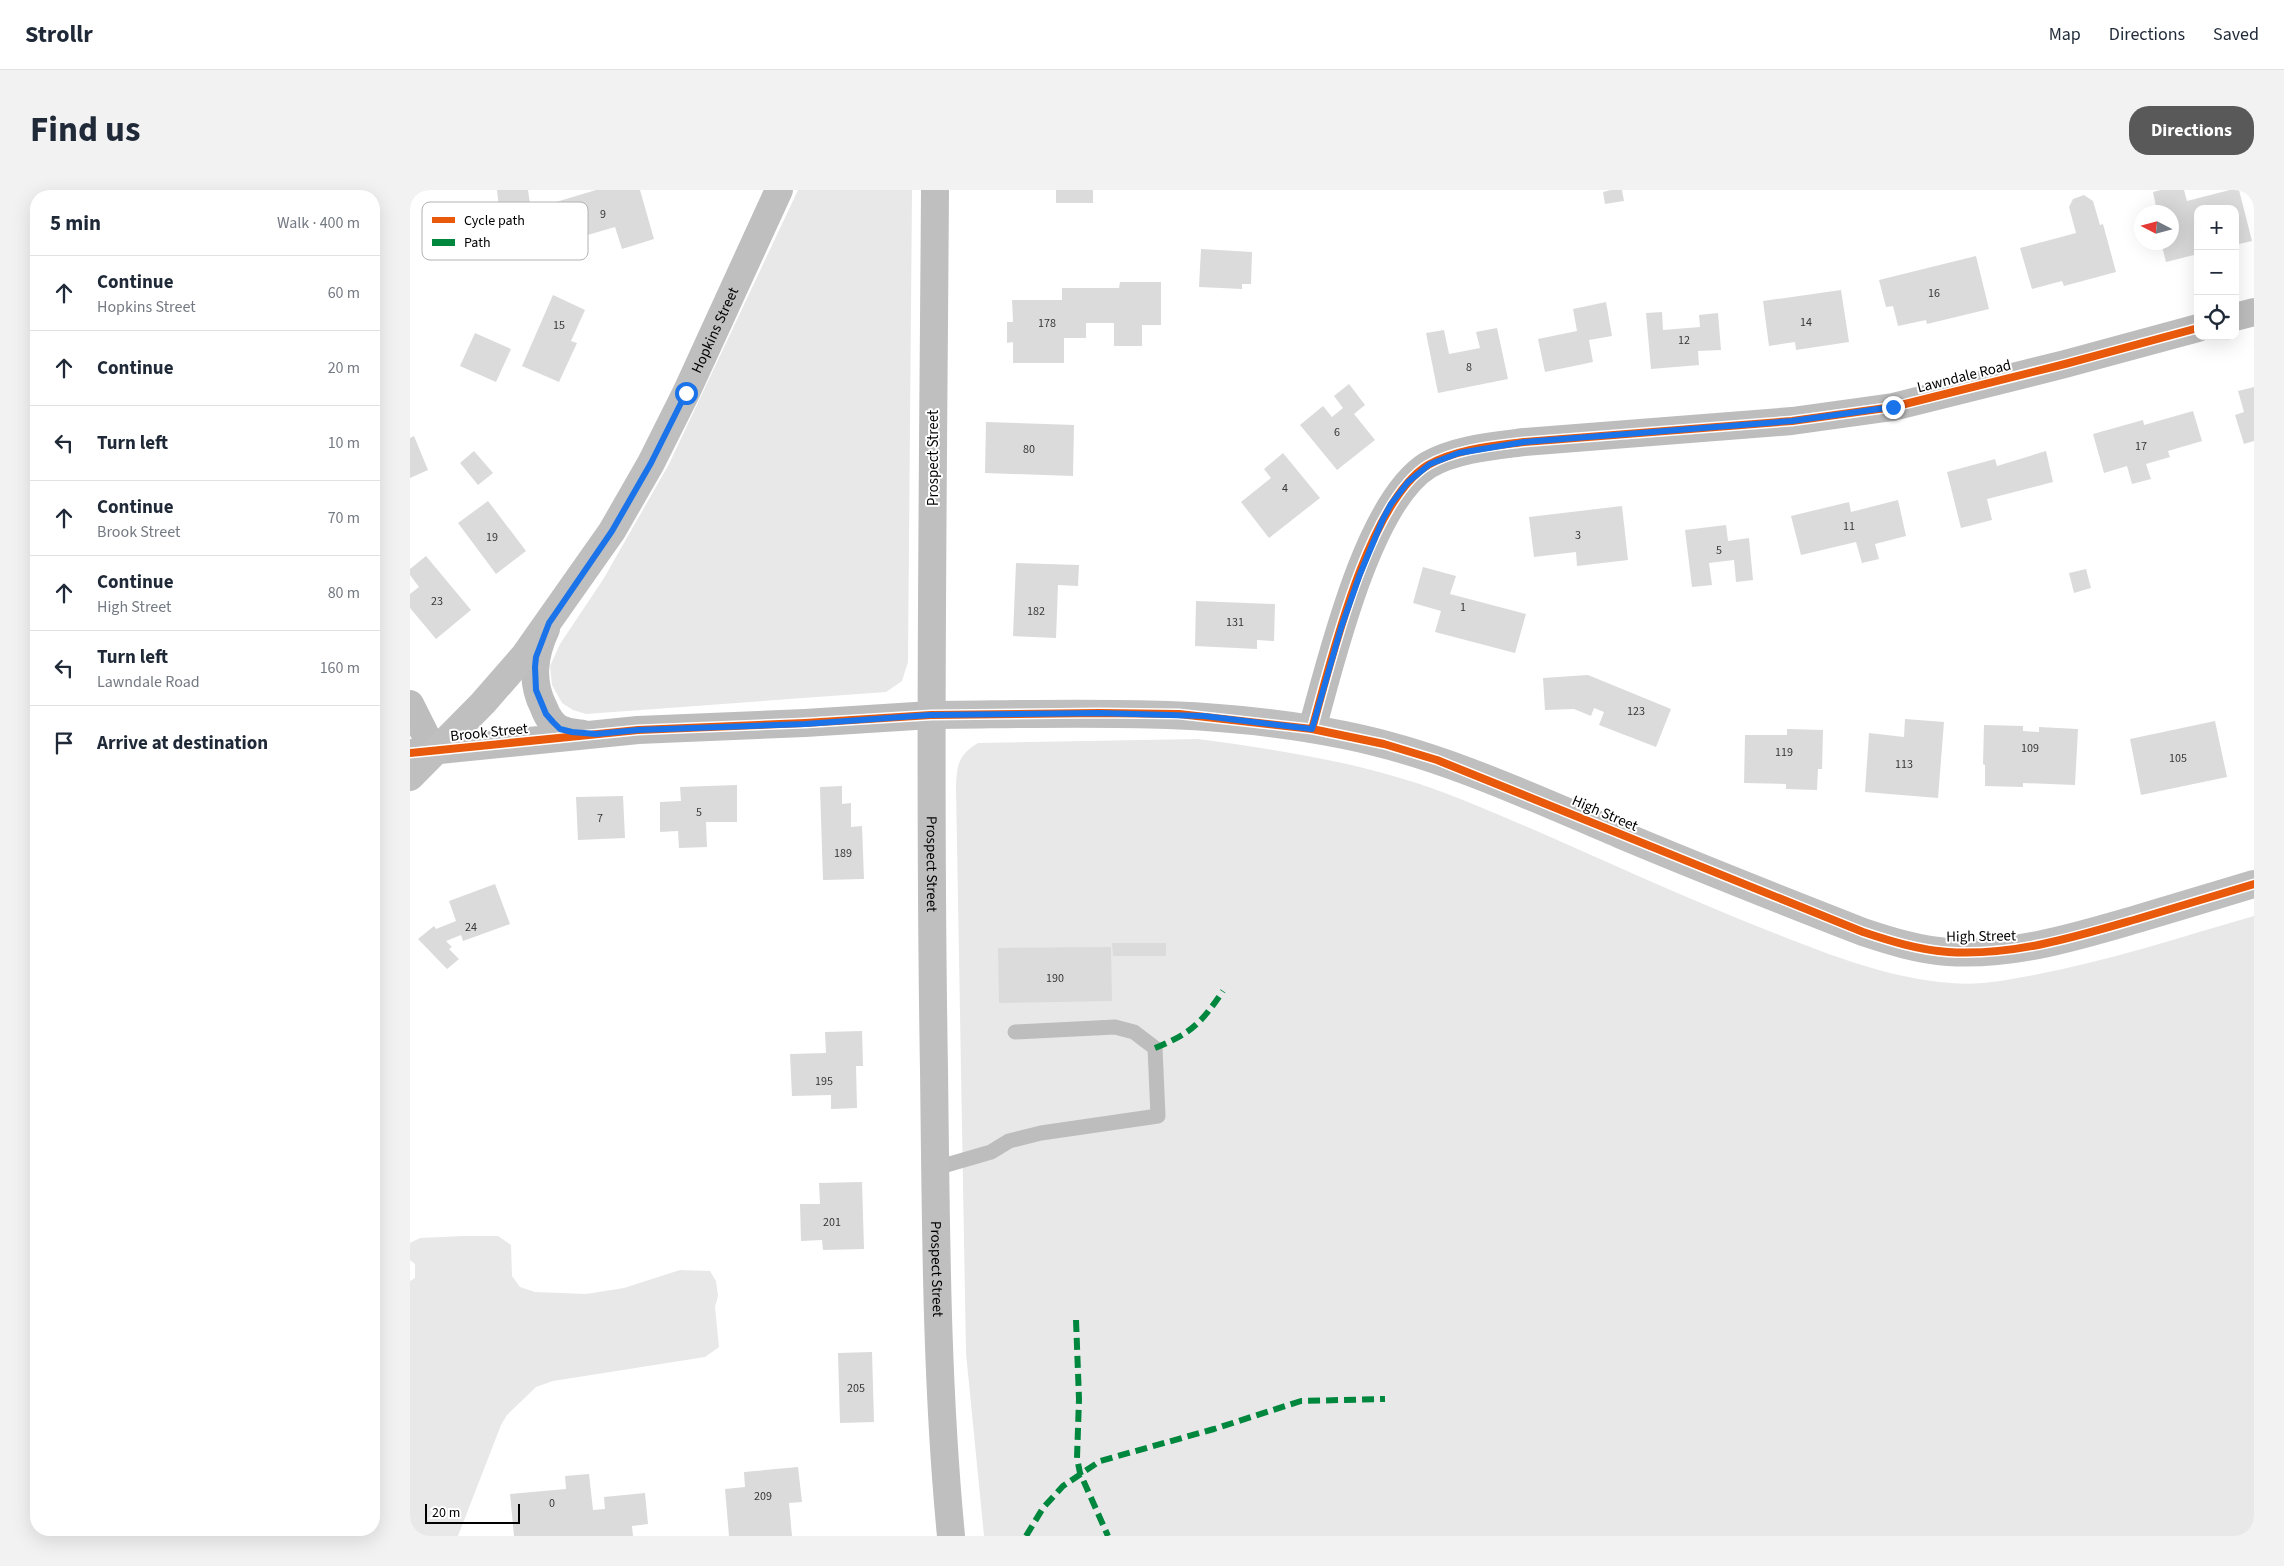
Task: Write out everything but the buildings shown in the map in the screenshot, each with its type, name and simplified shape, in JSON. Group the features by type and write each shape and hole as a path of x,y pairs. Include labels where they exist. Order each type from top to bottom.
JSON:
{"main road":[{"name":"Hopkins Street","path":"410,777 422,753 483,703 524,656 612,531 651,463 686,393 779,190"},
{"name":"Prospect Street","path":"935,190 930,715 936,1168 943,1437 951,1536"},
{"name":"High Street","path":"930,715 1179,714 1312,729 1384,744 1437,760 1863,932 1890,941 1947,952 1994,952 2038,946 2074,938 2254,884"}],"street":[{"path":"2239,316 2254,312"},
{"name":"Lawndale Road","path":"1312,729 1341,628 1360,574 1383,519 1391,504 1408,482 1430,464 1444,458 1480,449 1524,442 1792,421 1893,407 2194,329"},
{"path":"549,623 539,648 535,667 536,690 541,703 546,714 560,729 596,734"},
{"path":"410,704 422,753"},
{"name":"Brook Street","path":"422,753 638,730 805,724 930,715"}],"lane":[{"path":"936,1168 991,1152 1009,1142 1041,1133 1158,1116 1156,1048 1134,1032 1115,1027 1015,1032"}],"shaded area":[{"path":"798,190 912,190 908,662 902,681 886,692 586,714 573,710 562,703 552,685 550,666 560,644 604,578 669,464"},
{"path":"1198,739 1299,754 1366,768 1431,788 1501,816 1726,914 1833,955 1903,976 1972,984 2034,975 2117,956 2254,916 2254,1536 984,1536 966,1353 956,787 958,767 966,752 978,743"},
{"path":"498,1236 511,1245 512,1276 520,1287 535,1292 586,1294 624,1288 680,1270 710,1271 716,1281 718,1296 715,1307 719,1347 705,1357 553,1381 536,1387 507,1415 501,1425 458,1536 410,1536 410,1281 415,1278 415,1264 410,1260 410,1243 420,1238"}],"marked path":[{"path":"1155,1048 1168,1043 1195,1026 1223,991"},
{"path":"1076,1320 1079,1399 1077,1458 1080,1473 1108,1536"},
{"path":"1026,1536 1043,1508 1063,1486 1100,1461 1214,1429 1301,1401 1385,1399"}],"cycle path":[{"path":"1312,729 1341,625 1370,547 1387,512 1407,484 1428,465 1450,455 1475,449 1524,442 1792,421 1893,407 2194,329"},
{"path":"410,753 638,730 805,723 931,715 1179,714 1312,729 1384,744 1437,760 1863,932 1894,942 1926,949 1948,952 1997,951 2044,944 2114,926 2254,884"}],"route":[{"path":"686,393 651,463 612,531 549,623 543,635 536,657 536,690 546,714 560,729 596,734 638,730 805,724 930,715 1099,713 1179,714 1312,729 1341,628 1360,574 1383,519 1391,504 1408,482 1430,464 1459,453 1524,442 1792,421 1893,407"}]}
